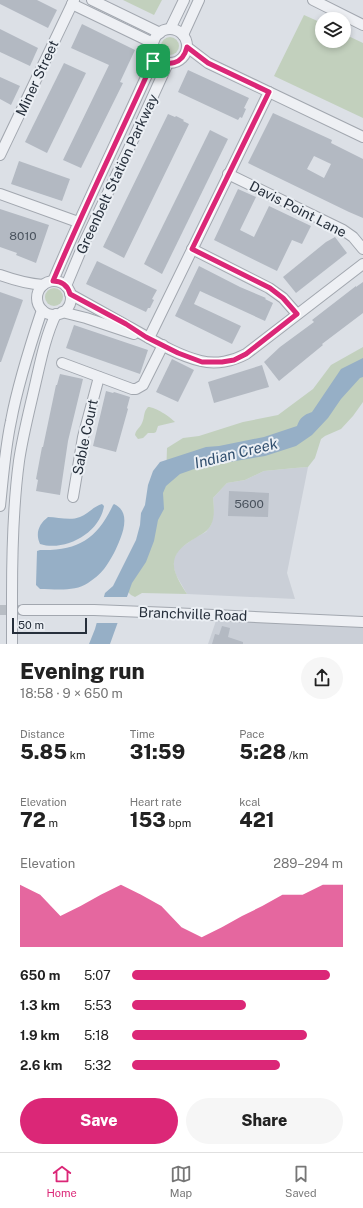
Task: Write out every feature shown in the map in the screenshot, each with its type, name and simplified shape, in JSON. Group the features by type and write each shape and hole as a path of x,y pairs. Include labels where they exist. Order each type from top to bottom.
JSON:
{"street":[{"path":"92,0 160,33"},
{"path":"170,29 184,0"},
{"path":"182,35 199,0"},
{"path":"313,0 363,25"},
{"path":"73,2 153,43"},
{"name":"Miner Street","path":"0,155 73,2"},
{"path":"170,29 177,31 185,38 187,47 186,53 182,58 174,63 161,61 153,50 153,43 158,35 165,30 170,29"},
{"path":"187,47 208,63 363,137"},
{"name":"Greenbelt Station Parkway","path":"53,281 78,222 156,55"},
{"name":"Greenbelt Station Parkway","path":"68,290 84,243 168,63"},
{"path":"147,337 269,92"},
{"name":"Davis Point Lane","path":"228,174 343,230 353,237 363,249"},
{"path":"0,194 78,222"},
{"path":"192,249 270,288 283,298 297,314"},
{"path":"0,275 15,281 30,284 43,285 53,281 60,282 68,290 163,345 202,362 222,362 234,360 246,354 363,264"},
{"path":"15,281 37,297"},
{"path":"43,285 39,290 37,297 38,304 42,310 48,314 59,313 86,318 147,337"},
{"path":"12,644 13,532 15,496 20,454 26,423 48,335 59,313 67,308 70,303 68,290"},
{"path":"0,506 5,456 11,422 26,357 42,310"},
{"path":"62,363 132,389 140,388 143,385 163,345"},
{"name":"Sable Court","path":"73,497 83,437 99,377"},
{"name":"Branchville Road","path":"23,610 94,610 363,622"}],"shaded area":[{"path":"308,467 287,573 295,599 187,594 176,575 174,559 178,550 196,537 206,532 211,525 214,509 213,498 227,483 245,480 264,471"},
{"path":"218,615 363,622 363,644 208,644"}],"green space":[{"path":"123,0 162,0 154,15"},
{"path":"304,15 315,20 315,48 351,48 351,37 363,43 363,118 274,76"},
{"path":"170,37 176,40 179,46 176,52 170,55 164,52 161,46 164,40"},
{"path":"54,288 60,291 63,297 60,303 54,306 48,303 45,297 48,291"},
{"path":"363,347 363,402 341,429 321,439 315,458 308,467 264,471 245,480 227,483 213,498 214,515 210,527 205,532 187,543 176,555 174,569 187,594 142,593 135,597 131,595 123,587 166,479 167,448 183,438 199,436 243,422 278,415 313,389 331,365"},
{"path":"148,407 159,410 175,422 158,426 156,432 148,433 143,438 138,439 135,435 142,423 145,411"}],"water":[{"name":"Indian Creek","path":"363,358 363,377 360,378 341,399 328,418 312,435 296,446 265,456 200,467 180,474 166,486 163,493 164,509 158,520 154,541 146,562 132,583 110,644 89,644 95,629 105,593 113,586 136,540 140,525 141,513 145,505 148,485 153,471 160,462 206,447 219,446 264,437 297,426 302,417 312,412 341,369"},
{"path":"102,504 104,506 101,516 96,524 89,532 80,538 70,543 60,545 50,546 40,544 38,532 42,523 48,517 68,519 76,518 83,516 96,506"},
{"path":"114,504 120,508 123,514 124,527 114,553 102,571 88,583 77,588 40,589 36,585 37,551 65,548 85,541 100,527"}],"pier":[{"path":"102,597 129,597 120,623 94,623"}],"building":[{"path":"0,0 37,0 57,10 48,28 0,4"},
{"path":"82,24 135,50 120,82 123,83 81,168 63,160 109,65 71,48"},
{"path":"0,29 38,48 30,66 0,52"},
{"path":"64,63 86,73 47,153 25,142"},
{"path":"188,70 249,98 244,108 246,109 242,118 240,117 238,120 178,92"},
{"path":"0,77 20,86 11,105 0,99"},
{"path":"273,113 332,140 331,143 363,159 363,218 349,212 248,163","holes":["314,156 331,164 324,178 307,169"]},
{"path":"168,114 175,117 176,116 189,124 124,258 103,247"},
{"path":"210,130 228,139 162,274 144,264"},
{"path":"19,161 70,179 62,201 11,184"},
{"path":"238,189 256,197 240,230 254,237 269,206 311,226 302,244 292,240 277,271 214,240"},
{"path":"0,209 49,225 36,263 16,255 17,253 0,247"},
{"path":"335,237 347,253 296,293 283,277 326,242"},
{"path":"97,261 157,290 152,299 154,300 150,308 148,308 146,312 86,284"},
{"path":"199,266 240,287 266,298 265,299 273,303 265,321 200,291 194,304 241,326 232,344 175,316"},
{"path":"363,282 363,313 322,344 323,345 279,381 264,362 280,347 314,322 312,320"},
{"path":"0,292 23,300 1,362 0,362"},
{"path":"74,325 148,350 140,374 66,348"},
{"path":"172,359 194,370 178,402 156,392"},
{"path":"262,365 269,387 214,403 208,382"},
{"path":"60,374 83,379 68,441 60,495 36,491 38,480 36,479 56,385"},
{"path":"106,391 130,397 116,452 93,446"},
{"path":"229,491 269,493 268,517 228,516"},
{"path":"222,626 230,628 228,637 243,642 243,644 212,644 215,634 219,635"}],"tunnel":[{"path":"0,610 23,610"}],"route":[{"path":"187,47 208,63 269,92 192,249 270,288 283,298 297,314 246,354 234,360 222,362 202,362 178,353 146,337 126,324 70,294 66,286 53,281 71,237 153,61 156,55 161,61 174,63 182,58 186,53 187,47"}]}
